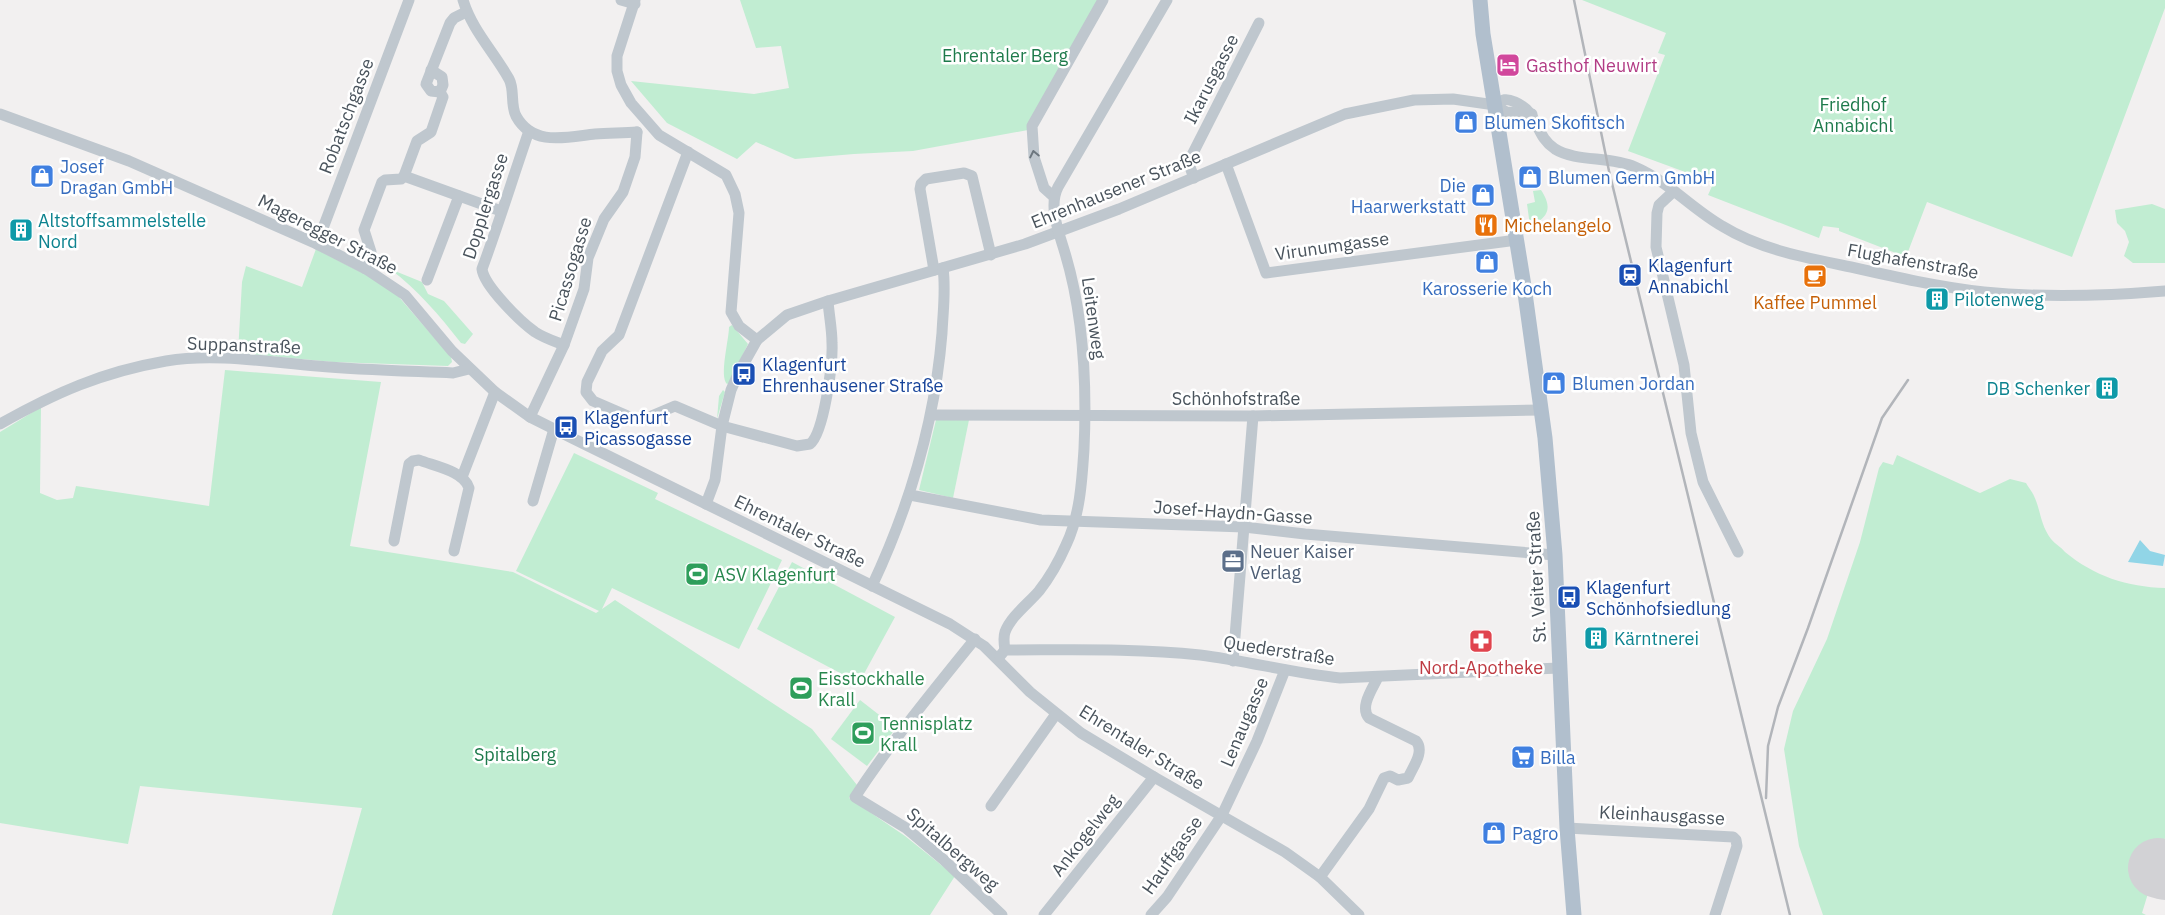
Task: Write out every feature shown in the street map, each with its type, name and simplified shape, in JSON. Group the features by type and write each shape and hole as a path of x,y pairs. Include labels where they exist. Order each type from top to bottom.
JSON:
{"main road":[{"name":"St. Veiter Straße","path":"1480,0 1483,34 1517,240 1542,410 1555,555 1567,828 1574,915"}],"street":[{"name":"Robatschgasse","path":"317,244 409,0"},
{"path":"463,0 466,12 489,51 510,81 512,106 529,131 545,137 561,139 597,134 637,132 648,125"},
{"path":"621,0 635,2 620,42 617,71 621,85 631,103 648,125 669,142 726,175 736,194 739,213 731,312 739,326 757,340"},
{"path":"1103,0 1032,126 1034,157 1041,180 1046,191 1054,197 1058,187 1168,0"},
{"path":"366,270 371,252 364,230 382,182 385,180 401,180 417,141 431,132 443,97 440,92 432,90 426,84 450,23 454,18 466,12"},
{"name":"Ikarusgasse","path":"1194,178 1190,167 1190,159 1259,23"},
{"name":"Ehrenhausener Straße","path":"757,340 787,315 828,301 991,255 1058,231 1119,209 1328,120 1362,109 1424,100 1462,99 1495,104"},
{"name":"Flughafenstraße","path":"1495,104 1506,112 1532,114 1546,141 1561,152 1580,157 1608,159 1634,166 1661,181 1723,227 1767,247 1794,255 1923,283 1986,292 2080,296 2165,291"},
{"name":"Mageregger Straße","path":"0,114 129,161 317,244 366,270 405,295 469,369 495,392 530,417 706,504"},
{"name":"Dopplergasse","path":"529,131 499,224 482,269 483,275 504,302 527,326 548,339 564,345"},
{"name":"Picassogasse","path":"530,417 564,345 584,289 588,258 606,213 622,192 635,157 637,132"},
{"path":"688,152 619,335 602,351 587,382 586,392 593,402 631,419 642,420 675,406 722,426 797,446 804,446 815,440 818,434 828,386 832,356 828,301"},
{"name":"Virunumgasse","path":"1226,164 1266,273 1517,240"},
{"path":"872,586 892,544 910,494 931,415 939,367 945,290 920,189 921,184 926,179 964,173 972,176 991,255"},
{"path":"404,176 502,211"},
{"path":"1674,191 1660,205 1656,212 1656,247 1684,365 1691,433 1703,482 1738,552"},
{"path":"427,280 459,196"},
{"name":"Leitenweg","path":"1001,655 1005,632 1009,624 1049,576 1067,544 1075,521 1083,463 1086,382 1077,310 1069,267 1058,231 1054,197"},
{"name":"Ehrentaler Straße","path":"757,340 731,390 722,426 715,480 706,504 950,624 1001,655 1030,692 1056,714 1081,732 1154,777 1285,852 1320,877 1359,915"},
{"name":"Suppanstraße","path":"0,424 62,391 87,381 167,361 202,358 235,359 335,368 453,373 469,369"},
{"path":"462,477 495,392"},
{"name":"Schönhofstraße","path":"931,415 1253,416 1542,410"},
{"path":"1233,661 1253,416"},
{"path":"533,501 554,429"},
{"path":"394,541 409,464 419,460 462,477 469,488 454,551"},
{"name":"Josef-Haydn-Gasse","path":"910,494 1042,520 1181,523 1244,527 1305,534 1555,555"},
{"name":"Spitalbergweg","path":"975,639 880,758 855,797 906,828 944,860 1002,915"},
{"name":"Quederstraße","path":"1001,655 1154,651 1201,655 1340,678 1559,668"},
{"name":"Lenaugasse","path":"1222,815 1257,740 1285,670"},
{"path":"1320,877 1369,809 1384,778 1390,776 1403,780 1408,778 1420,752 1419,744 1416,741 1369,718 1366,714 1365,706 1378,677"},
{"path":"991,806 1056,714"},
{"name":"Ankogelweg","path":"1044,915 1154,777"},
{"name":"Hauffgasse","path":"1150,915 1167,896 1222,815"},
{"name":"Kleinhausgasse","path":"1567,828 1733,837 1736,840 1737,846 1716,915"}],"green space":[{"name":"Ehrentaler Berg","path":"740,0 1100,0 1028,130 913,151 795,159 756,142 737,159 667,123 631,81 754,94 789,88 781,46 756,48"},
{"name":"Friedhof Annabichl","path":"1582,0 2165,0 2165,8 2072,257 1927,202 1906,257 1839,231 1839,228 1823,226 1819,238 1708,195 1713,184 1699,174 1696,176 1628,151 1665,55 1658,53 1666,33"},
{"path":"1541,190 1547,202 1547,211 1542,219 1530,226 1527,204 1535,202 1533,191"},
{"path":"2152,204 2165,209 2165,263 2133,263 2124,256 2129,242 2125,231 2117,223 2115,210"},
{"path":"316,249 372,278 398,296 451,357 452,362 448,366 333,362 238,353 242,282 246,266 302,287"},
{"path":"390,269 422,282 428,294 444,301 473,334 465,344 461,343 419,294"},
{"path":"732,325 748,344 727,384 724,366 729,327"},
{"name":"Spitalberg","path":"225,370 381,382 350,546 513,572 596,613 599,611 516,571 574,453 658,493 655,499 782,560 739,649 612,588 602,609 615,600 812,729 857,785 849,798 905,836 955,876 930,915 332,915 362,808 140,786 128,844 0,823 0,432 41,407 40,493 57,500 73,498 76,486 209,506"},
{"path":"723,390 725,392 717,419 719,396"},
{"path":"936,420 969,420 953,498 919,490"},
{"path":"1897,455 1980,493 2010,479 2026,483 2034,496 2047,533 2065,552 2088,568 2112,579 2137,585 2165,588 2165,838 2142,913 2146,915 1823,915 1799,846 1784,749 1793,711 1827,639 1860,542 1879,468 1883,462 1893,465"},
{"path":"792,562 895,617 859,683 757,629"},
{"name":"Tennisplatz Krall","path":"860,700 896,728 867,766 831,739"}],"water":[{"path":"2140,540 2150,551 2165,555 2163,566 2128,562"}],"runway":[{"path":"2158,868 2165,870"}],"railway":[{"path":"1574,0 1609,171 1790,915"},
{"path":"1766,798 1768,746 1778,707 1882,418 1908,380"}],"place":[{"name":"Gasthof Neuwirt","path":"1508,65"},
{"name":"Blumen Skofitsch","path":"1466,122"},
{"name":"Josef Dragan GmbH","path":"42,176"},
{"name":"Blumen Germ GmbH","path":"1530,177"},
{"name":"Die Haarwerkstatt","path":"1483,195"},
{"name":"Michelangelo","path":"1486,225"},
{"name":"Altstoffsammelstelle Nord","path":"21,230"},
{"name":"Karosserie Koch","path":"1487,262"},
{"name":"Klagenfurt Annabichl","path":"1630,275"},
{"name":"Kaffee Pummel","path":"1815,276"},
{"name":"Pilotenweg","path":"1937,299"},
{"name":"Klagenfurt Ehrenhausener Straße","path":"744,374"},
{"name":"Blumen Jordan","path":"1554,383"},
{"name":"DB Schenker","path":"2107,388"},
{"name":"Klagenfurt Picassogasse","path":"566,427"},
{"name":"Neuer Kaiser Verlag","path":"1233,561"},
{"name":"ASV Klagenfurt","path":"697,574"},
{"name":"Klagenfurt Schönhofsiedlung","path":"1569,597"},
{"name":"Kärntnerei","path":"1596,638"},
{"name":"Nord-Apotheke","path":"1481,641"},
{"name":"Eisstockhalle Krall","path":"801,688"},
{"name":"Tennisplatz Krall","path":"863,733"},
{"name":"Billa","path":"1523,757"},
{"name":"Pagro","path":"1494,833"}]}
